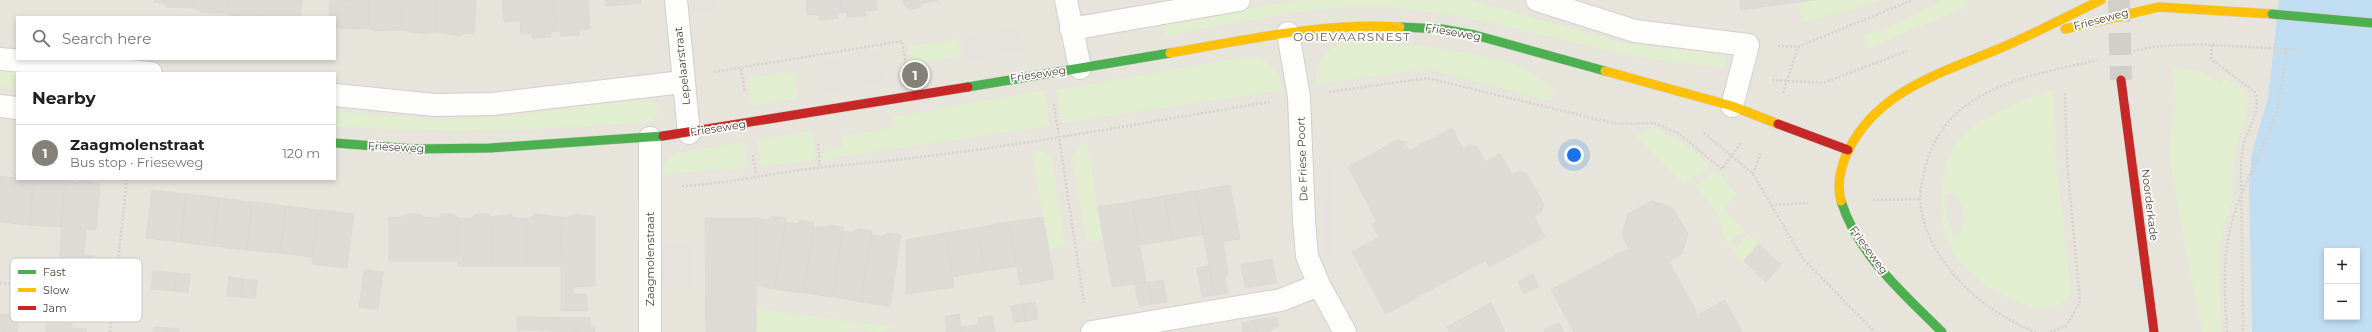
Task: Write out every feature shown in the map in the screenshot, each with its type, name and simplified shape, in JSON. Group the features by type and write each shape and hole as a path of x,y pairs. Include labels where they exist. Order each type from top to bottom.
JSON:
{"street":[{"name":"Lepelaarstraat","path":"676,0 689,132"},
{"path":"1066,0 1080,68"},
{"path":"1071,29 1239,0"},
{"path":"1537,0 1635,31 1748,45 1732,106"},
{"name":"Frieseweg","path":"1942,332 1870,255 1847,218 1838,186 1848,150 1872,114 1890,100 1936,74 2004,46 2101,0"},
{"name":"Frieseweg","path":"2004,46 2139,10 2174,8 2272,14 2372,23"},
{"name":"Frieseweg","path":"336,142 429,149 490,148 650,138 1288,33 1330,27 1373,25 1442,29 1585,64 1732,106 1848,150"},
{"name":"De Friese Poort","path":"1288,33 1300,97 1304,221 1308,256 1319,284 1345,332"},
{"path":"0,59 92,70 131,72"},
{"name":"Noorderkade","path":"2121,80 2154,332"},
{"path":"336,95 428,104 492,104 683,82"},
{"path":"0,106 16,108"},
{"name":"Zaagmolenstraat","path":"650,138 650,332"},
{"path":"1092,332 1281,300 1319,284"}],"path":[{"path":"1912,0 1798,47 1787,82 1823,83 1914,48"},
{"path":"2227,332 2225,259 2230,227 2241,192 2246,185 2270,131 2279,103 2287,39"},
{"path":"741,69 902,41 907,69"},
{"path":"2212,45 2211,59 2255,92 2258,100 2251,128 2243,146 2241,192 2243,332"},
{"path":"2132,51 2174,46 2212,45 2269,48"},
{"path":"2036,332 2004,318 1957,279 1935,245 1924,216 1920,199 1924,172 1930,151 1945,125 1973,101 1993,89 2026,77 2102,58"},
{"path":"1049,72 1085,309"},
{"path":"2050,332 2066,326 2080,302 2067,162 2065,93"},
{"path":"1753,174 1803,259 1875,332"},
{"path":"650,188 706,185 756,175"},
{"path":"118,258 127,180"},
{"path":"0,283 10,284"},
{"path":"110,332 111,322"}],"shaded area":[{"path":"0,0 2372,0 2372,332 0,332"},
{"path":"690,0 714,0 715,11 691,13"},
{"path":"1017,27 1020,30 1024,50 968,61 964,39 965,36"},
{"path":"876,53 879,55 883,83 824,93 826,90 822,61"},
{"path":"1319,159 1330,163 1334,258 1328,259 1327,262 1324,245"},
{"path":"635,199 634,291 624,287 623,204"},
{"path":"690,245 690,288 662,288 662,246"}],"green space":[{"path":"1300,0 1470,0 1623,43 1722,54 1725,56 1725,65 1722,67 1650,59 1469,18 1405,9 1373,7 1348,7 1297,12 1166,35 1165,23"},
{"path":"1813,0 1882,0 1870,5 1802,22 1799,4"},
{"path":"1943,0 1966,0 1969,6 1868,48 1864,36 1893,25"},
{"path":"958,39 961,56 911,64 908,47"},
{"path":"1346,42 1422,46 1473,54 1518,65 1554,88 1551,101 1428,69 1316,84 1317,69 1323,57 1332,48"},
{"path":"1245,57 1260,59 1271,66 1278,76 1282,90 1062,123 1056,90"},
{"path":"2172,68 2200,71 2220,83 2224,77 2246,92 2250,99 2236,147 2233,167 2233,199 2222,233 2219,249 2221,332 2202,332 2170,163 2170,139 2176,99"},
{"path":"0,70 19,72 16,72 16,89 0,87"},
{"path":"794,72 798,98 752,106 748,78"},
{"path":"2053,89 2056,160 2071,293 2060,304 2046,308 2029,306 2011,299 1994,290 1977,278 1954,253 1946,236 1941,219 1943,217 1942,188 1947,164 1956,145 1969,130 1986,118 2006,108","holes":["1949,192 1956,194 1961,203 1964,214 1964,225 1959,235 1952,233 1947,218 1944,195"]},
{"path":"1045,90 1049,126 823,159 822,153 843,148 842,136 894,128 892,117"},
{"path":"647,99 653,101 658,108 657,115 649,122 570,127 492,130 414,130 336,126 336,111 429,119 503,117"},
{"path":"1653,127 1685,144 1710,165 1684,185 1635,136"},
{"path":"812,131 815,160 761,166 757,140"},
{"path":"744,142 748,168 726,170 726,168 663,175 664,163 676,153"},
{"path":"1087,142 1103,240 1087,242 1072,157 1082,143"},
{"path":"1038,150 1052,160 1065,246 1049,249 1032,152"},
{"path":"1716,170 1737,195 1721,208 1744,230 1739,235 1737,233 1730,241 1737,248 1748,234 1759,244 1741,264 1721,231 1723,227 1715,210 1695,186"},
{"path":"756,309 893,327 882,332 874,332 856,327 843,332 756,332"}],"water":[{"path":"2279,0 2372,0 2372,332 2252,332 2249,185 2252,152 2268,99"}],"building":[{"path":"154,0 194,0 193,8 167,7 164,4 154,2"},
{"path":"194,0 228,0 226,13 201,12 193,8"},
{"path":"228,0 262,0 259,16 236,16 226,13"},
{"path":"262,0 302,0 300,16 259,16"},
{"path":"369,0 403,0 401,30 375,31 368,28"},
{"path":"369,0 368,28 342,29 336,26 336,16 329,16 330,1"},
{"path":"403,0 437,0 435,32 426,34 401,30"},
{"path":"437,0 476,0 474,34 464,33 460,36 435,32"},
{"path":"502,0 553,0 556,31 551,32 551,37 532,38 532,33 521,34 520,20 504,22"},
{"path":"553,0 588,0 590,29 579,30 579,35 561,36 560,31 556,31"},
{"path":"606,0 641,0 641,3 606,6"},
{"path":"806,0 841,0 842,13 837,13 838,18 819,20 819,15 807,15"},
{"path":"841,0 876,0 877,10 865,11 866,16 847,17 847,12 842,13"},
{"path":"903,0 937,1 923,3 920,7 911,9 904,6"},
{"path":"1740,0 1814,0 1741,10"},
{"path":"1452,128 1463,149 1470,145 1477,147 1485,162 1500,154 1512,175 1519,171 1526,173 1544,205 1541,212 1534,216 1545,237 1489,267 1486,260 1386,314 1352,252 1379,237 1372,224 1377,221 1348,167 1398,140 1405,142 1409,151"},
{"path":"16,175 16,180 33,180 30,225 0,222 0,176 14,178"},
{"path":"33,180 65,181 61,227 30,225"},
{"path":"79,180 100,184 96,230 86,229 84,255 94,256 94,258 60,258 65,181 78,183"},
{"path":"1230,185 1240,239 1223,241 1228,275 1225,276 1228,293 1214,295 1196,191"},
{"path":"152,190 186,194 181,242 146,238"},
{"path":"1196,191 1204,234 1172,240 1164,196"},
{"path":"186,194 219,198 213,246 181,242"},
{"path":"1164,196 1172,240 1139,245 1132,202"},
{"path":"219,198 252,202 247,250 213,246"},
{"path":"1652,201 1672,207 1688,234 1682,254 1669,262 1698,315 1725,300 1742,332 1574,332 1551,290 1629,248 1622,235 1628,214"},
{"path":"252,202 286,206 280,253 247,250"},
{"path":"1132,202 1146,282 1112,287 1098,207"},
{"path":"286,206 318,210 312,257 280,253"},
{"path":"318,210 354,214 347,268 312,264"},
{"path":"407,214 419,214 424,217 424,261 389,261 389,217 404,217"},
{"path":"442,214 453,214 458,218 458,261 424,261 424,217 438,217"},
{"path":"476,214 487,214 492,217 492,266 458,266 458,218 472,218"},
{"path":"511,214 514,218 526,218 526,266 492,266 492,217"},
{"path":"534,214 561,217 560,266 526,266 526,218 531,218"},
{"path":"575,214 595,217 595,286 573,287 573,294 587,295 587,311 561,311 561,217 571,217"},
{"path":"772,216 786,218 775,289 757,286 756,283 756,218 767,220"},
{"path":"1043,217 1054,279 1020,285 1009,222"},
{"path":"705,218 756,218 756,332 706,332"},
{"path":"800,220 814,223 804,293 775,289 785,222 796,224"},
{"path":"1009,222 1017,266 985,271 977,228"},
{"path":"829,225 843,227 833,297 804,293 813,227 825,228"},
{"path":"977,228 985,271 953,277 945,233"},
{"path":"858,229 872,231 861,302 833,297 842,231 853,233"},
{"path":"887,233 901,235 890,306 861,302 871,235 882,237"},
{"path":"945,233 954,287 906,294 906,240"},
{"path":"1759,244 1781,265 1766,282 1744,261"},
{"path":"1272,259 1277,283 1245,288 1241,265"},
{"path":"1209,266 1214,295 1202,297 1197,268"},
{"path":"364,270 383,272 378,309 359,307"},
{"path":"153,271 177,273 174,291 151,289"},
{"path":"177,273 190,274 188,292 174,291"},
{"path":"1533,274 1539,286 1524,294 1518,282"},
{"path":"229,277 243,279 241,297 227,296"},
{"path":"243,279 257,280 255,298 241,297"},
{"path":"1163,280 1167,302 1152,304 1149,282"},
{"path":"1149,282 1152,304 1139,306 1135,284"},
{"path":"1035,302 1038,319 1026,321 1023,304"},
{"path":"1491,303 1505,332 1450,332 1447,327"},
{"path":"1023,304 1026,321 1014,323 1011,306"},
{"path":"0,314 6,314 4,332 0,332"},
{"path":"6,314 10,314 10,322 18,322 17,332 4,332"},
{"path":"959,314 962,332 947,332 945,317"},
{"path":"992,316 995,332 962,332 961,327 979,325 978,318"},
{"path":"517,317 590,318 590,326 595,326 595,332 517,330"},
{"path":"1277,317 1279,326 1267,332 1257,332 1255,320"},
{"path":"1255,320 1257,332 1243,332 1242,323"},
{"path":"47,322 59,322 58,332 46,332"},
{"path":"59,322 72,322 71,328 87,329 86,332 58,332"},
{"path":"1559,323 1564,332 1545,332 1544,330"},
{"path":"154,327 167,328 166,332 153,332"},
{"path":"167,328 179,329 179,332 166,332"}],"tunnel":[{"path":"2119,0 2121,80"}],"traffic: fast":[{"path":"2272,14 2372,23"},
{"path":"1400,27 1442,29 1475,35 1605,71"},
{"path":"968,87 1170,53"},
{"path":"336,143 414,149 490,148 663,136"},
{"path":"1841,201 1858,239 1870,256 1897,288 1942,332"}],"traffic: slow":[{"path":"1841,201 1839,181 1843,163 1848,151 1861,130 1877,112 1895,97 1936,75 2015,42 2101,0"},
{"path":"2065,29 2159,7 2272,14"},
{"path":"1170,53 1285,33 1342,27 1400,27"},
{"path":"1605,71 1732,106 1778,124"}],"traffic: jam":[{"path":"2121,80 2154,332"},
{"path":"663,136 968,87"},
{"path":"1778,124 1848,150"}],"place":[{"name":"Zaagmolenstraat","path":"915,75"}],"district":[{"name":"OOIEVAARSNEST","path":"1352,36"}]}
